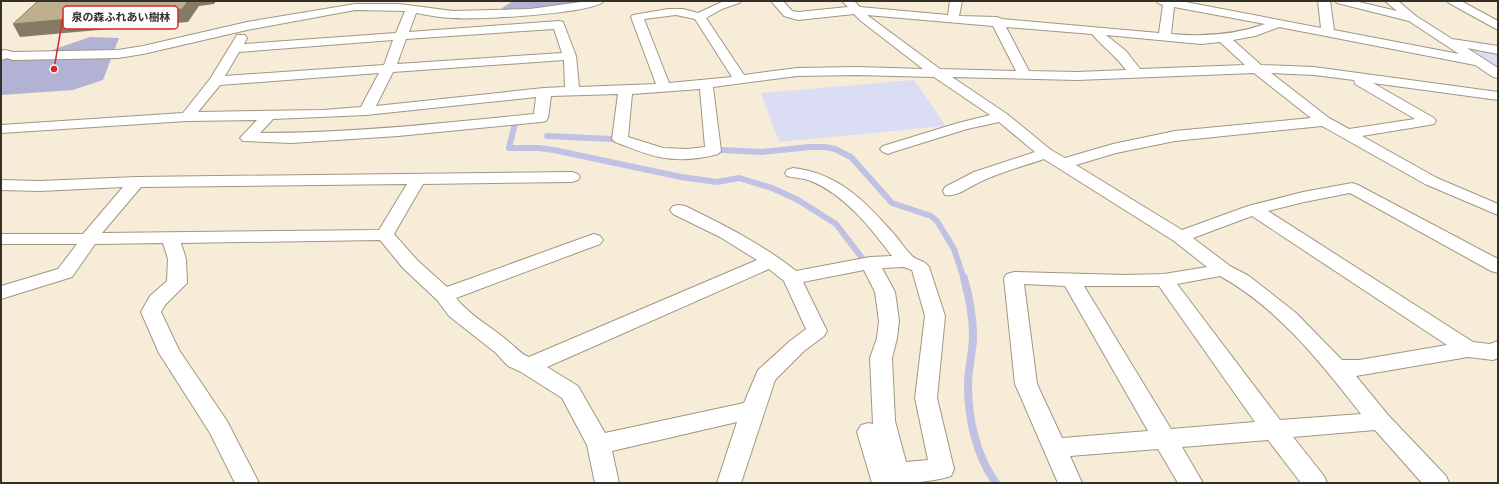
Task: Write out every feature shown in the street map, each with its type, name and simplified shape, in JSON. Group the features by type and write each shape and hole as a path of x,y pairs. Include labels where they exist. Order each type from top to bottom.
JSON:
{"street":[{"path":"1,56 5,54 13,56 118,54 358,4 412,9 452,15 530,12 588,5 598,1"},
{"path":"659,1 669,11"},
{"path":"699,17 718,7 735,1"},
{"path":"777,1 788,14 798,16 852,5 953,18 1201,40 1224,39 1267,29 1279,23"},
{"path":"953,18 956,1"},
{"path":"1165,36 1167,1 1480,62"},
{"path":"1240,1 1240,16"},
{"path":"1324,1 1328,33"},
{"path":"1341,1 1380,12 1412,18"},
{"path":"1391,1 1412,18 1498,74"},
{"path":"1453,1 1498,26"},
{"path":"852,5 865,19 936,73 1002,118 1046,154 1180,238 1223,270 1248,285 1289,318 1337,368 1380,421 1437,483"},
{"path":"366,111 389,68 412,9"},
{"path":"664,88 637,17 669,11 692,14 699,17 740,78"},
{"path":"997,21 1026,76"},
{"path":"236,48 559,25 570,56 572,91"},
{"path":"187,117 216,81 236,48 247,26"},
{"path":"1095,30 1106,43 1121,54 1136,73"},
{"path":"1224,39 1257,69 1324,121 1431,181 1498,210"},
{"path":"1445,40 1498,50"},
{"path":"216,81 570,56"},
{"path":"1,140 8,128 187,117 323,114 366,111 544,92 664,88 797,72 1077,76 1257,69 1314,71 1498,96"},
{"path":"1346,134 1429,121 1352,76"},
{"path":"625,90 620,139 661,153 687,154 713,151 706,84"},
{"path":"269,115 248,138 291,138 398,132 542,118 544,92"},
{"path":"888,149 963,126 1002,118"},
{"path":"1064,164 1113,149 1175,136 1324,121"},
{"path":"951,191 980,175 1046,154"},
{"path":"793,172 820,179 846,195 887,237 906,261"},
{"path":"1,185 40,186 136,182 572,177"},
{"path":"385,235 418,179"},
{"path":"1,293 65,273 90,239 92,234 136,182"},
{"path":"1180,238 1254,210 1303,197 1352,188 1498,267"},
{"path":"679,210 730,234 749,245 792,278 817,331 797,346 766,376 729,483"},
{"path":"1254,210 1468,349"},
{"path":"1,239 385,235"},
{"path":"385,235 410,264 444,295 456,311 503,348 516,361 529,366 570,392 599,444 607,483"},
{"path":"170,238 177,259 177,282 157,301 151,312 170,352 219,428 247,483"},
{"path":"444,295 594,240"},
{"path":"529,366 771,261"},
{"path":"792,278 870,263 906,261 920,267 935,316 926,398 942,469 887,477"},
{"path":"870,263 885,292 889,321 887,338 881,358 884,421 888,442 887,477"},
{"path":"1070,483 1026,384 1014,278 1071,280 1164,280 1223,270"},
{"path":"1071,280 1191,483"},
{"path":"1164,280 1274,430 1315,483"},
{"path":"1337,368 1358,368 1468,349 1496,352"},
{"path":"599,444 753,410"},
{"path":"1055,448 1380,421"},
{"path":"869,432 887,477"}],"shaded area":[{"path":"513,1 591,1 531,10 502,12 502,8"},
{"path":"90,37 119,38 103,80 73,90 1,95 1,55 29,58"},
{"path":"1459,46 1498,52 1498,67 1491,65"},
{"path":"914,80 946,126 779,142 761,93"}],"building":[{"path":"38,1 188,1 182,9 13,24"}],"waterway":[{"path":"515,123 509,148 539,148 554,150 681,177 717,182 739,178 772,188 798,200 836,224 862,258"},
{"path":"547,136 612,139"},
{"path":"721,150 762,152 809,147 825,147 835,149 851,157 892,203 931,216 937,221 954,249 964,279"},
{"path":"964,278 968,292 973,329 973,342 968,379 968,398 974,436 978,449 996,483"}],"place":[{"name":"泉の森ふれあい樹林","path":"54,69"}]}
